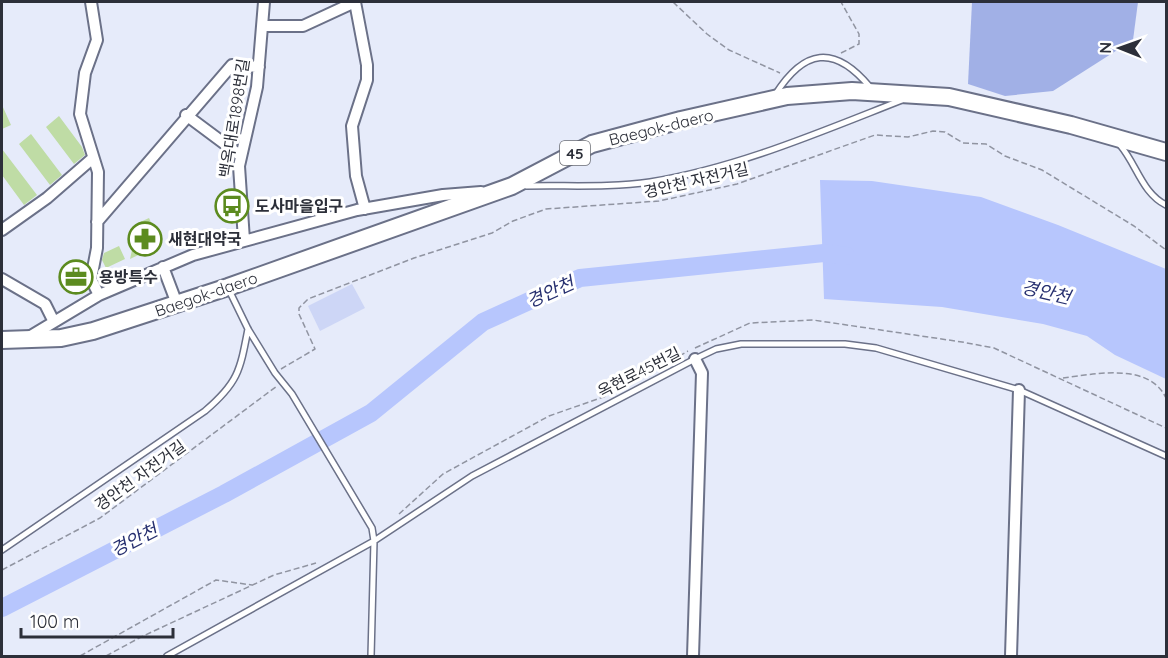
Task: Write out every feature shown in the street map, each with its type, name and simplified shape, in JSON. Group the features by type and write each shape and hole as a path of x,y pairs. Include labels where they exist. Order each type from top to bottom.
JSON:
{"main road":[{"name":"Baegok-daero","path":"2,340 61,338 93,331 228,287 506,188 592,144 772,99 818,92 873,91 949,97 1022,112 1167,152"}],"street":[{"path":"91,2 97,40 85,73 80,114 98,172 97,248 91,279 99,295"},
{"name":"백옥대로1898번길","path":"244,240 238,184 241,156 253,106 259,67 264,2"},
{"path":"262,26 303,26 355,2 367,65 367,80 352,126 356,176 364,209"},
{"path":"97,222 186,115 232,65 259,67"},
{"path":"186,115 241,156"},
{"path":"2,230 47,198 93,158"},
{"path":"25,340 99,295 163,267 244,240 364,209 443,195 506,188"},
{"path":"163,267 177,304"},
{"path":"2,279 45,304 54,322"},
{"path":"693,657 702,373 695,359"},
{"path":"1011,657 1019,390"}],"lane":[{"path":"772,99 786,76 798,65 812,59 834,59 847,63 856,70 873,91"},
{"path":"506,188 622,185 679,176 763,153 918,94"},
{"path":"1113,137 1130,156 1146,189 1167,206"},
{"path":"228,287 248,329 275,373 292,394 372,528 374,541 371,657"},
{"path":"2,550 205,411 223,396 233,384 241,365 248,329"},
{"name":"옥현로45번길","path":"167,657 374,541 472,476 716,349 741,344 845,344 876,348 1019,390 1167,456"}],"path":[{"path":"673,2 707,34 729,50 786,76"},
{"path":"834,59 859,44 859,34 841,2"},
{"name":"경안천 자전거길","path":"275,373 315,349 299,314 299,308 308,299 414,258 492,233 546,209 638,204 737,184 875,135 900,137 933,131 945,132 963,143 986,144 1005,156 1042,170 1134,226 1167,250"},
{"path":"1167,398 1162,389 1151,380 1140,376 1102,373 1061,378 1167,428"},
{"name":"경안천 자전거길","path":"2,570 100,518 283,382"},
{"path":"106,657 141,637 274,575 317,563"},
{"path":"80,657 216,580 253,586"}],"shaded area":[{"path":"972,2 1138,2 1133,40 1053,91 1005,96 968,84"},
{"path":"352,284 365,308 320,331 308,306"}],"water":[{"path":"820,180 872,181 981,197 1058,225 1166,269 1166,379 1115,355 1087,336 1043,324 942,307 824,299"}],"building":[{"path":"2,105 11,125 2,129"},
{"path":"59,116 82,147 85,155 74,164 46,127"},
{"path":"31,134 62,175 50,185 19,144"},
{"path":"2,149 37,195 24,205 2,175"},
{"path":"149,218 161,244 130,259 138,223"},
{"path":"119,246 125,259 106,268 102,260 104,253"}],"waterway":[{"name":"경안천","path":"2,608 224,494 371,413 483,322 580,278 824,253 846,256"}],"place":[{"name":"도사마을입구","path":"232,206"},
{"name":"새현대약국","path":"145,239"},
{"name":"용방특수","path":"76,277"}]}
